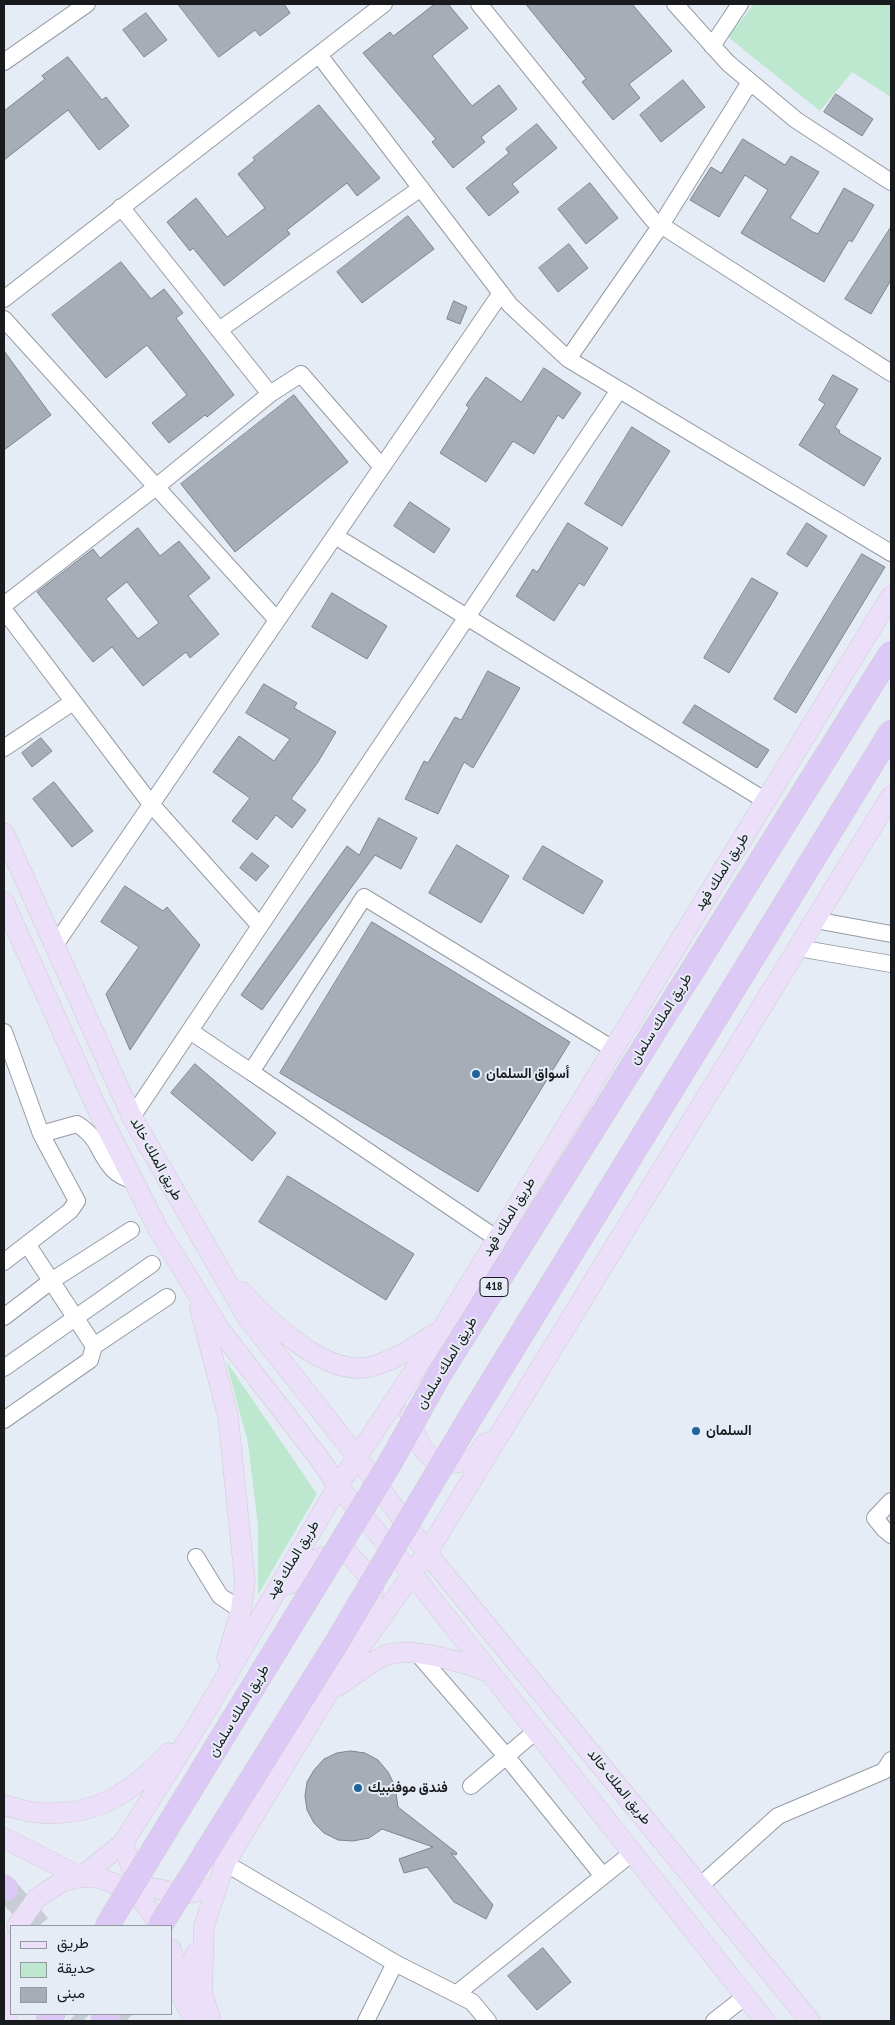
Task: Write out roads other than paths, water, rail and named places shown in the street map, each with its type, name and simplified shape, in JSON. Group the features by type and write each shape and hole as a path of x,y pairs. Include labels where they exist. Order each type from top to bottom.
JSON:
{"highway":[{"name":"طريق الملك سلمان","path":"108,1925 390,1463 439,1375 891,653"},
{"path":"162,1925 337,1642 475,1410 891,732"}],"main road":[{"name":"طريق الملك فهد","path":"81,1877 123,1842 201,1719 338,1486 440,1331 891,596"},
{"path":"328,1693 427,1553 891,796"},
{"name":"طريق الملك خالد","path":"4,833 132,1117 247,1317 358,1458 427,1553 810,2021"},
{"name":"طريق الملك خالد","path":"4,902 95,1104 158,1229 220,1330 319,1458 338,1486 413,1575"},
{"path":"216,1264 256,1308 294,1341 338,1365 368,1367 402,1356 440,1331"},
{"path":"193,1285 228,1416 245,1582 241,1610 219,1686"},
{"path":"440,1331 408,1403 414,1437 427,1454 444,1463 472,1461 526,1391"},
{"path":"180,2021 182,1997 224,1863 328,1693 369,1619 374,1583 348,1554 327,1555 304,1565 219,1686"},
{"path":"413,1575 765,2021"},
{"path":"328,1693 388,1655 418,1654 458,1661 489,1672"},
{"path":"4,1805 40,1814 79,1811 117,1799 146,1777 201,1719"},
{"path":"4,1838 81,1877"},
{"path":"123,1842 132,1869 147,1886 185,1894 217,1887"},
{"path":"18,1925 37,1898 63,1882 81,1877 100,1878 136,1892 160,1925"},
{"path":"204,1926 202,1993 211,2021"},
{"path":"7,2021 4,2001 6,1964 10,1946"},
{"path":"172,1954 182,1997 195,2021"}],"street":[{"path":"7,54 87,4"},
{"path":"4,299 384,4"},
{"path":"479,4 654,220 891,373"},
{"path":"675,4 728,63 796,120 891,182"},
{"path":"712,46 740,4"},
{"path":"318,55 510,305 568,359 891,554"},
{"path":"568,359 661,226 750,82"},
{"path":"218,330 421,188"},
{"path":"121,207 270,394"},
{"path":"55,945 501,293"},
{"path":"4,319 277,620"},
{"path":"4,605 156,487 270,394 301,374 382,467"},
{"path":"132,1117 619,390"},
{"path":"335,536 766,800"},
{"path":"4,610 151,804 260,926"},
{"path":"4,748 73,702"},
{"path":"251,1072 364,897 613,1049"},
{"path":"815,920 891,934"},
{"path":"798,948 891,964"},
{"path":"190,1031 496,1238"},
{"path":"4,1032 42,1134 77,1201 70,1211 4,1262"},
{"path":"42,1134 76,1124 91,1134 110,1167 119,1175 134,1181"},
{"path":"4,1316 51,1281 131,1230"},
{"path":"27,1244 94,1346"},
{"path":"4,1368 75,1316 152,1264"},
{"path":"4,1420 90,1360 94,1346 167,1297"},
{"path":"891,1500 875,1518 891,1535"},
{"path":"196,1557 220,1596 241,1610"},
{"path":"418,1654 506,1756 603,1876"},
{"path":"471,1786 536,1731"},
{"path":"700,1886 778,1816 889,1771"},
{"path":"456,1994 632,1853"},
{"path":"224,1863 395,1963 472,2002 488,2021"},
{"path":"366,2021 395,1963"},
{"path":"714,2021 746,1996"}],"tunnel":[{"path":"6,1889 38,1925"},
{"path":"77,2015 83,2021"},
{"path":"120,2015 126,2021"}],"place":[{"name":"أسواق السلمان","path":"476,1074"},
{"name":"السلمان","path":"696,1431"},
{"name":"فندق موفنبيك","path":"358,1788"}]}
